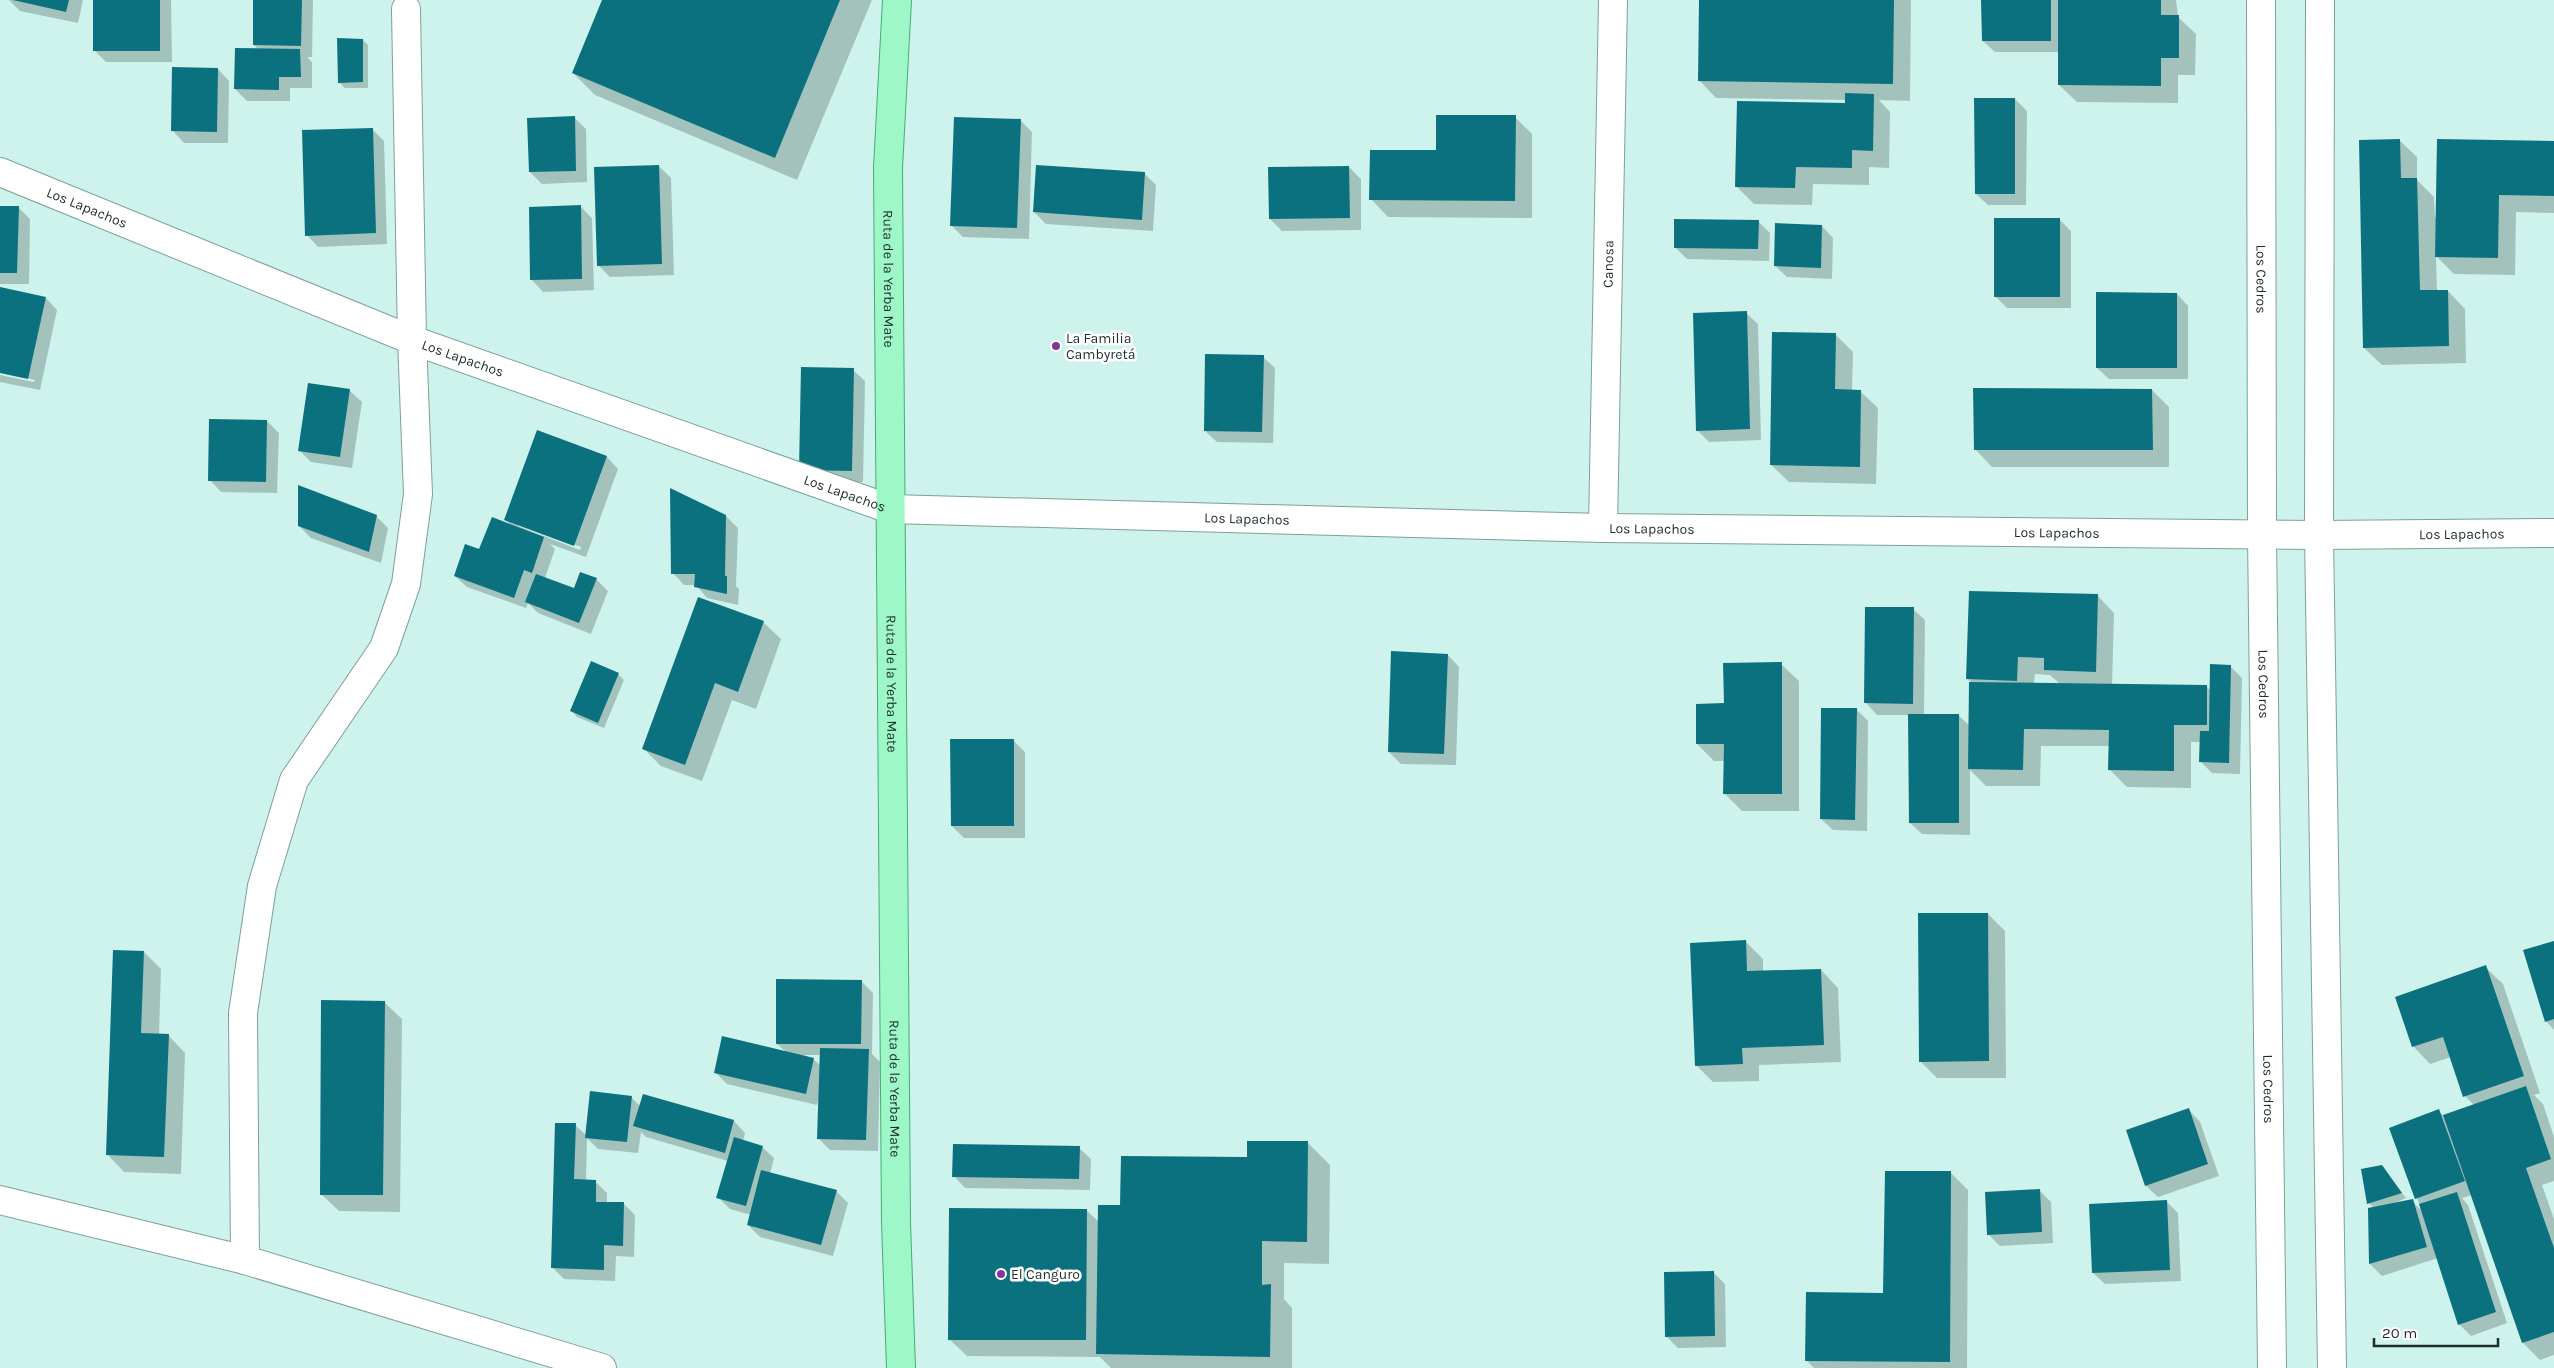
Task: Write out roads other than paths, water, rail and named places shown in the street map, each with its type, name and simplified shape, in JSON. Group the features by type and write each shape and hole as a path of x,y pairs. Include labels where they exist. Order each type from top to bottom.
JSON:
{"main road":[{"name":"Ruta de la Yerba Mate","path":"897,0 888,168 896,1222 901,1368"}],"street":[{"name":"Canosa","path":"1603,528 1613,0"},
{"name":"Los Cedros","path":"2261,0 2262,534 2272,1368"},
{"path":"2320,0 2319,535 2332,1368"},
{"path":"245,1260 243,1013 262,886 294,780 384,648 406,584 418,494 412,340 406,9"},
{"name":"Los Lapachos","path":"0,172 412,340 890,509 1603,528 2319,535 2554,533"},
{"path":"0,1200 245,1260 602,1368"}],"place":[{"name":"La Familia Cambyretá","path":"1056,346"},
{"name":"El Canguro","path":"1001,1274"}]}
